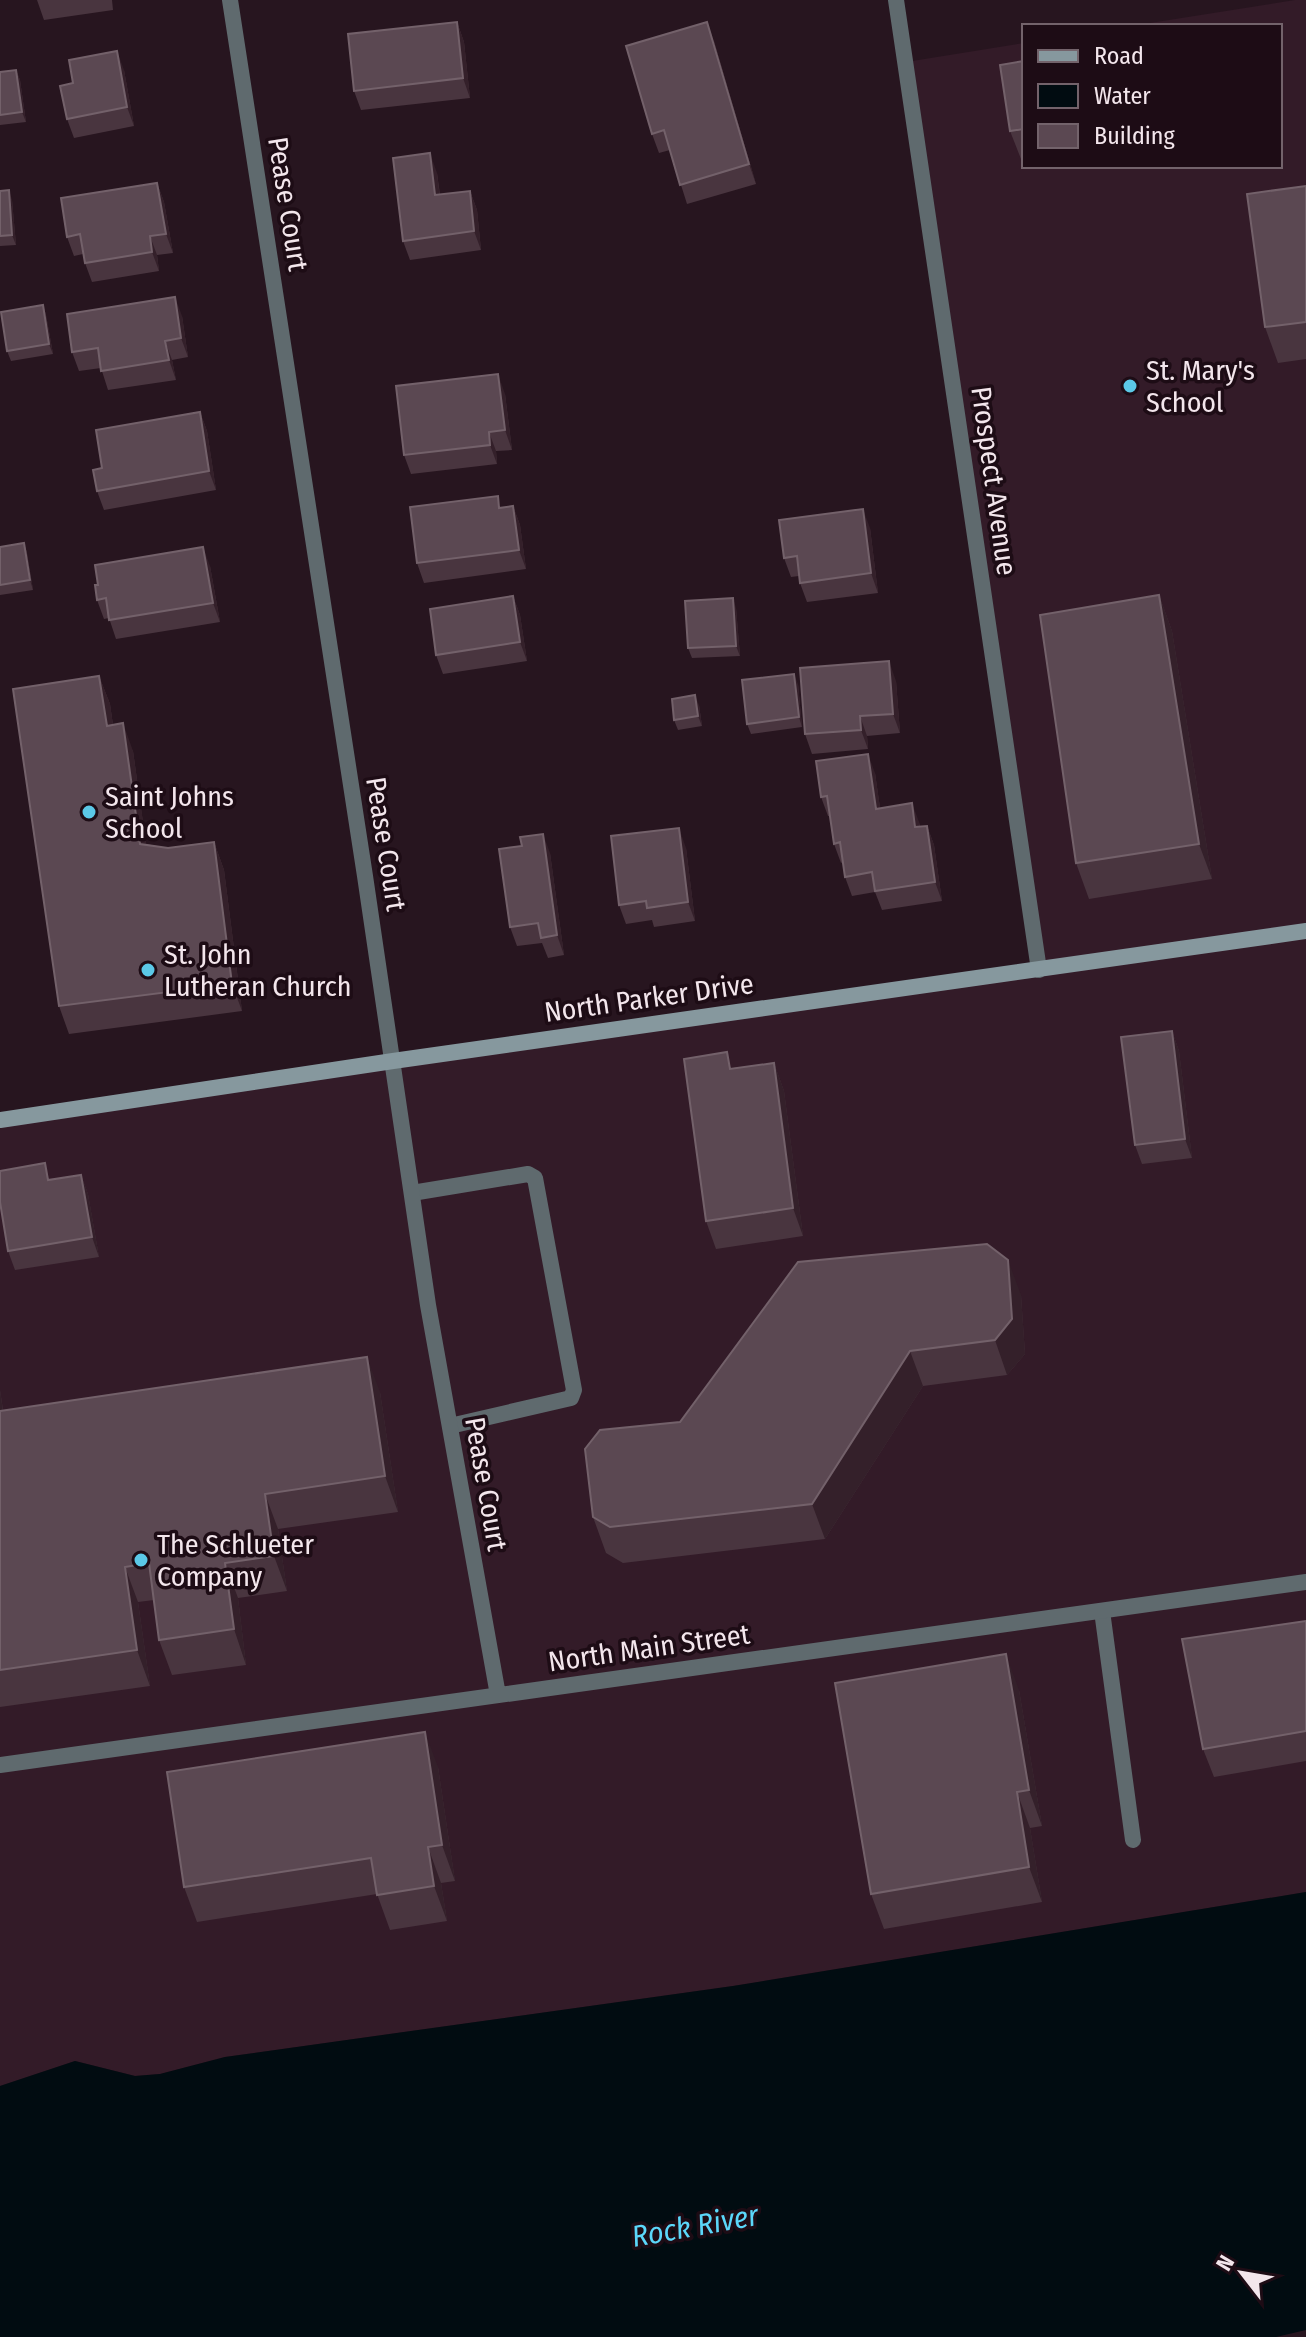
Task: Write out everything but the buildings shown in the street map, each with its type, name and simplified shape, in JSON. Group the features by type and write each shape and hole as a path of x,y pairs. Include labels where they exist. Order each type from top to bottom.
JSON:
{"main road":[{"name":"North Parker Drive","path":"0,1120 1306,931"}],"street":[{"name":"Pease Court","path":"230,0 428,1305 498,1695"},
{"name":"Prospect Avenue","path":"896,0 1039,970"},
{"path":"412,1193 528,1174 535,1178 574,1390 571,1398 450,1426"},
{"name":"North Main Street","path":"0,1765 1306,1582"},
{"path":"1102,1611 1133,1840"}],"shaded area":[{"path":"1306,0 1306,1892 733,1986 225,2057 160,2074 135,2076 75,2061 0,2086 0,1120 1039,969 906,62 1022,43 1022,168 1282,168 1282,24 1144,24"}],"water":[{"name":"Rock River","path":"1306,1892 1306,2330 1276,2337 0,2337 0,2086 75,2061 135,2076 160,2074 225,2057 733,1986"}],"place":[{"name":"St. Mary's School","path":"1130,386"},
{"name":"Saint Johns School","path":"89,812"},
{"name":"St. John Lutheran Church","path":"148,970"},
{"name":"The Schlueter Company","path":"141,1560"}]}
